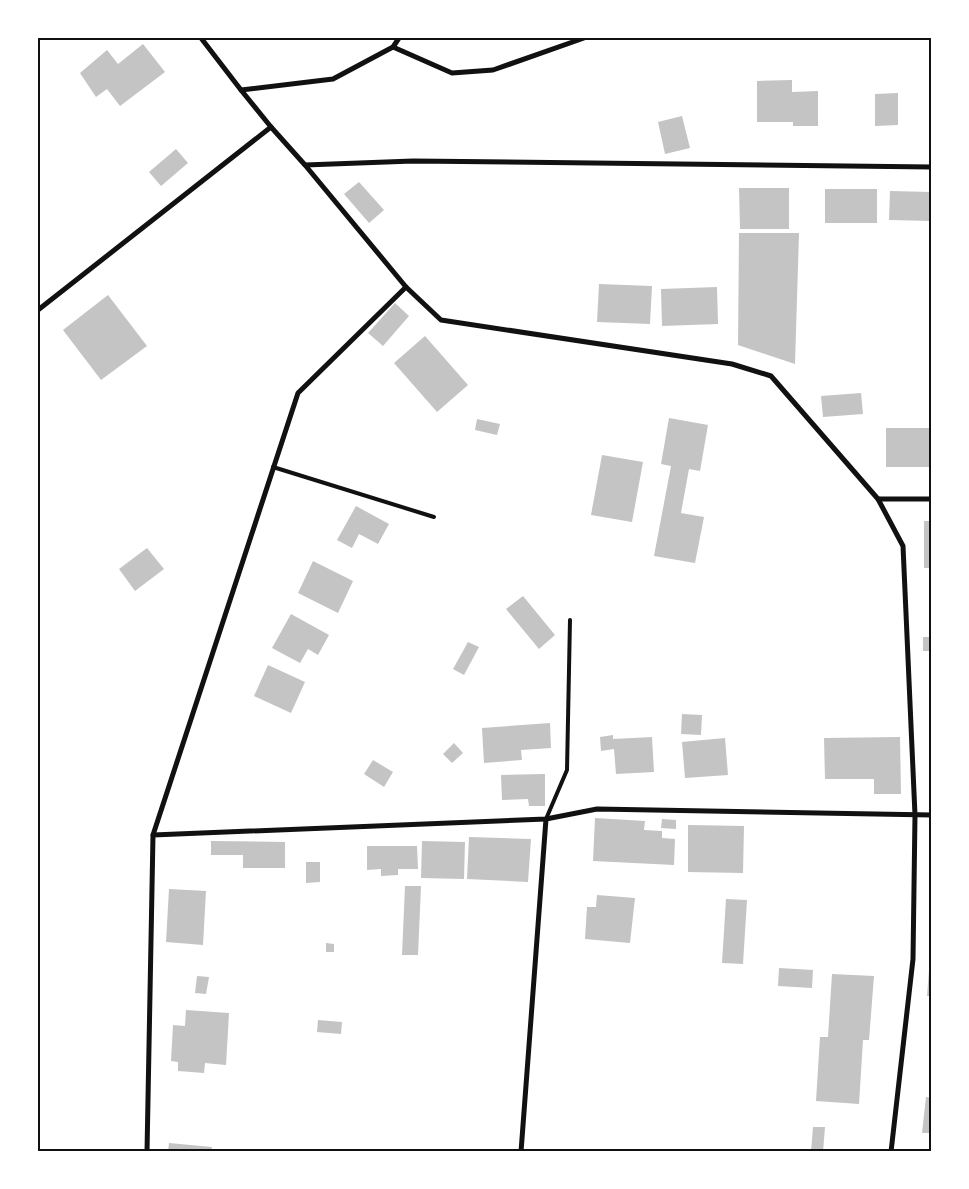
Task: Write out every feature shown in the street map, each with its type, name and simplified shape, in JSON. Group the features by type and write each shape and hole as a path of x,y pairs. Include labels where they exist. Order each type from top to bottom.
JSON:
{"street":[{"path":"201,38 271,128 406,288 440,320 732,364 771,376 878,498 903,546 915,815 913,959 891,1152"},
{"path":"241,90 333,79 393,47 399,38"},
{"path":"393,47 452,73 493,70 584,38"},
{"path":"38,310 271,128"},
{"path":"304,165 413,161 932,167"},
{"path":"147,1152 153,835 298,393 406,288"},
{"path":"878,498 932,499"},
{"path":"153,835 546,819 598,808 932,814"},
{"path":"521,1152 546,819"}],"lane":[{"path":"273,468 434,516"},
{"path":"546,819 568,770 570,620"}],"building":[{"path":"143,44 165,72 120,106 107,89 96,97 80,73 107,50 118,64"},
{"path":"792,80 792,92 818,91 818,126 793,126 793,122 757,122 757,81"},
{"path":"898,93 898,125 875,126 875,94"},
{"path":"682,116 690,148 665,154 658,122"},
{"path":"176,149 188,163 161,186 149,172"},
{"path":"359,182 384,210 369,223 344,194"},
{"path":"739,188 789,188 789,229 740,229"},
{"path":"825,189 877,189 877,223 825,223"},
{"path":"890,191 932,192 932,221 889,220"},
{"path":"739,233 799,233 795,364 738,345"},
{"path":"599,284 652,286 650,324 597,322"},
{"path":"717,287 718,324 662,326 661,289"},
{"path":"108,295 147,346 101,380 63,330"},
{"path":"395,303 409,316 383,346 368,333"},
{"path":"425,336 468,385 437,412 394,363"},
{"path":"861,393 863,414 823,417 821,396"},
{"path":"669,418 708,425 700,471 689,469 681,513 704,517 695,563 654,556 671,466 661,464"},
{"path":"477,419 500,424 497,435 475,430"},
{"path":"886,428 932,428 932,467 886,467"},
{"path":"602,455 643,462 632,522 591,515"},
{"path":"356,506 389,524 378,544 359,534 352,548 337,540"},
{"path":"924,521 932,521 932,568 924,568"},
{"path":"147,548 164,569 135,591 119,569"},
{"path":"313,561 353,581 338,613 298,593"},
{"path":"523,596 555,635 539,649 506,609"},
{"path":"291,614 329,635 318,655 308,649 300,663 272,648"},
{"path":"923,637 932,637 932,651 923,651"},
{"path":"468,642 479,647 464,675 453,669"},
{"path":"268,665 305,682 291,713 254,696"},
{"path":"682,714 702,715 701,735 681,734"},
{"path":"550,723 551,748 521,750 522,760 484,763 482,728"},
{"path":"613,735 613,739 652,737 654,772 616,774 614,749 601,751 600,737"},
{"path":"900,737 901,794 874,794 874,779 825,779 824,738"},
{"path":"725,738 728,775 685,778 682,742"},
{"path":"454,743 463,753 452,763 443,754"},
{"path":"373,760 393,772 384,787 364,774"},
{"path":"545,774 545,806 529,806 528,799 502,800 501,775"},
{"path":"595,818 645,821 644,830 662,831 662,838 675,839 674,865 593,861"},
{"path":"662,819 676,820 676,829 661,828"},
{"path":"688,825 744,826 743,873 688,872"},
{"path":"469,837 531,839 528,882 467,879"},
{"path":"211,841 285,842 285,868 243,868 243,855 211,855"},
{"path":"422,841 465,842 464,879 421,878"},
{"path":"367,846 417,846 418,869 398,869 398,875 381,876 381,869 367,870"},
{"path":"306,862 320,862 320,882 306,883"},
{"path":"405,886 421,886 418,955 402,955"},
{"path":"169,889 206,891 203,945 166,942"},
{"path":"597,895 635,898 630,943 585,939 587,907 596,907"},
{"path":"726,899 747,900 743,964 722,963"},
{"path":"326,943 334,944 334,952 326,952"},
{"path":"930,957 932,957 932,996 927,996"},
{"path":"779,968 813,970 812,988 778,986"},
{"path":"832,974 874,976 869,1040 863,1040 859,1104 816,1101 820,1037 828,1037"},
{"path":"197,976 209,977 206,994 195,993"},
{"path":"186,1010 229,1013 226,1065 205,1063 204,1073 178,1071 178,1062 171,1061 173,1025 185,1026"},
{"path":"318,1020 342,1022 341,1034 317,1032"},
{"path":"926,1097 932,1098 932,1133 922,1133"},
{"path":"813,1127 825,1127 823,1152 811,1152"},
{"path":"169,1143 212,1147 211,1152 168,1152"}]}
